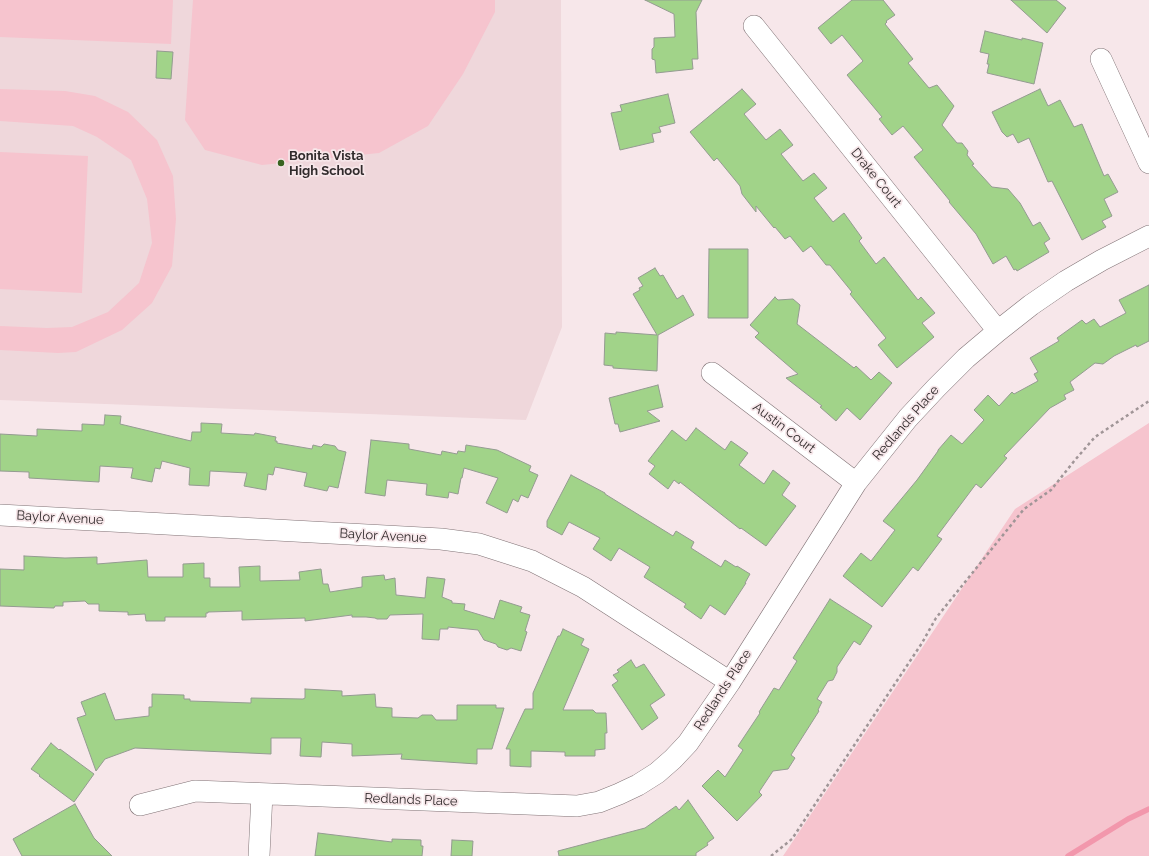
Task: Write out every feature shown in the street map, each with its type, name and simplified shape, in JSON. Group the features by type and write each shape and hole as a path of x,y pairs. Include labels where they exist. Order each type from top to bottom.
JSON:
{"street":[{"name":"Drake Court","path":"754,26 998,331"},
{"path":"1101,59 1149,163"},
{"name":"Redlands Place","path":"140,806 194,791 577,806 599,802 638,785 657,773 688,743 730,682 856,483 908,418 966,358 1031,305 1066,281 1102,260 1149,236"},
{"name":"Austin Court","path":"712,373 856,483"},
{"name":"Baylor Avenue","path":"0,515 434,538 479,544 532,561 583,587 730,682"},
{"path":"260,856 262,794"}],"path":[{"path":"771,856 792,839 922,643 936,618 1024,509 1051,490 1095,438 1149,401"}],"shaded area":[{"name":"Bonita Vista High School","path":"0,0 561,0 562,327 526,420 0,400"},
{"path":"0,0 173,0 171,44 0,37"},
{"path":"193,0 495,0 495,12 463,74 428,126 379,153 262,165 205,150 185,120"},
{"path":"0,89 65,91 95,96 128,112 157,140 173,176 176,219 172,266 152,303 122,330 76,352 58,353 0,350 0,326 47,328 72,327 108,312 139,283 152,243 147,199 131,160 97,137 73,126 0,121"},
{"path":"0,152 88,156 82,293 0,289"},
{"path":"1149,423 1149,856 783,856 1015,509"}],"building":[{"path":"645,0 702,0 696,12 698,59 692,59 693,69 656,73 655,60 652,59 654,38 675,37 674,14"},
{"path":"852,0 883,0 895,15 886,21 887,22 885,24 913,59 908,63 929,88 937,85 954,106 942,125 957,143 962,143 968,151 967,155 974,164 972,165 992,187 1008,189 1020,203 1033,226 1040,222 1050,239 1044,243 1049,252 1017,271 1016,269 1014,270 1006,256 993,264 976,234 914,157 923,150 903,126 892,135 879,119 882,117 847,75 863,61 842,35 831,44 818,28"},
{"path":"1011,0 1056,0 1066,8 1047,33"},
{"path":"985,31 1022,40 1022,38 1043,43 1034,84 987,73 989,54 980,52"},
{"path":"157,51 173,52 171,79 156,78"},
{"path":"742,89 756,104 744,114 766,140 780,129 793,145 781,154 803,181 814,173 827,188 814,198 833,222 844,213 862,238 859,241 876,264 884,257 918,300 921,297 935,313 922,323 934,337 897,368 878,345 886,338 850,294 852,292 830,265 826,265 811,246 803,252 790,236 785,239 756,206 756,212 742,194 740,186 717,158 714,161 690,132"},
{"path":"1040,89 1048,106 1060,100 1074,127 1082,124 1104,176 1108,174 1118,192 1104,199 1112,216 1102,221 1106,227 1082,240 1052,181 1048,182 1029,138 1018,143 1013,134 1007,137 1002,132 992,112"},
{"path":"668,94 675,123 659,127 661,132 652,134 654,142 620,150 611,113 622,111 620,105"},
{"path":"709,249 748,249 748,318 708,318"},
{"path":"655,268 660,276 663,275 677,299 683,295 694,315 658,335 657,371 613,368 613,366 604,365 605,333 616,334 616,332 657,335 633,294 640,290 639,288 643,286 638,278"},
{"path":"1149,285 1149,341 1137,347 1136,345 1114,356 1103,364 1095,363 1070,382 1074,390 1064,395 1066,399 1050,408 1004,456 1007,458 981,488 976,484 937,536 942,539 918,571 913,567 882,607 843,576 861,553 871,561 895,530 883,521 917,480 938,450 951,435 962,444 984,420 974,410 988,395 999,406 1012,392 1014,394 1038,381 1034,374 1038,372 1030,358 1059,341 1057,338 1082,320 1086,324 1094,319 1100,327 1126,313 1119,300"},
{"path":"775,297 778,300 793,299 800,305 797,324 854,368 856,366 871,380 879,372 892,383 860,420 847,408 836,421 820,407 822,406 786,378 798,374 755,337 759,333 750,325"},
{"path":"658,385 663,407 647,411 660,421 620,432 618,424 615,424 609,398"},
{"path":"105,415 121,416 120,424 191,441 192,432 201,432 201,423 222,424 221,433 254,435 255,433 276,437 275,441 277,441 277,443 312,449 313,445 321,447 324,444 335,446 338,450 346,452 338,488 329,486 327,491 304,486 307,473 275,467 273,475 268,474 266,490 244,486 247,473 210,471 209,486 189,485 190,468 162,461 160,469 155,468 152,482 131,478 133,468 100,466 99,482 29,478 29,472 0,471 0,434 37,436 37,429 82,431 82,424 104,425"},
{"path":"696,428 725,450 731,441 748,453 739,465 764,484 773,470 790,483 782,495 796,506 766,546 741,528 740,529 680,482 679,484 674,480 668,489 649,474 655,466 648,461 672,430 686,441"},
{"path":"371,440 409,444 409,449 441,455 442,451 457,454 458,451 465,452 466,445 497,450 531,466 529,471 538,475 528,498 521,495 518,502 513,499 507,513 486,503 498,478 464,468 458,494 449,492 448,498 426,495 427,484 387,480 385,496 365,493"},
{"path":"571,475 605,493 673,536 676,531 694,542 691,548 721,567 725,560 750,574 746,583 725,615 710,605 701,619 684,607 686,604 644,577 650,567 619,548 611,561 593,549 600,538 569,522 562,535 547,527 547,521"},
{"path":"24,556 65,558 97,557 97,564 147,560 148,577 183,577 183,564 204,563 204,578 210,578 210,587 240,587 239,567 260,566 260,581 300,580 299,572 321,569 323,584 328,584 330,592 362,587 362,577 384,575 385,580 395,578 396,595 425,598 427,577 445,579 442,597 452,601 452,603 465,604 464,610 494,619 500,600 522,607 520,612 530,615 525,631 527,632 521,651 511,648 507,650 498,647 496,644 484,640 478,630 448,627 448,629 440,629 439,640 422,639 423,614 390,615 387,619 352,617 352,615 305,621 305,618 242,620 242,611 208,612 206,613 206,617 165,617 165,621 146,621 145,614 128,615 128,612 99,611 99,604 88,604 85,601 63,602 63,606 55,606 54,608 0,606 0,569 24,570"},
{"path":"830,599 872,626 860,645 854,641 837,667 837,672 833,680 828,681 817,699 822,702 818,710 819,711 791,755 795,758 788,769 773,771 759,792 762,795 737,821 702,786 718,770 725,777 743,750 738,746 760,713 759,712 774,688 779,690 797,661 793,658"},
{"path":"563,629 584,639 581,645 589,649 563,710 593,710 596,713 606,713 607,733 605,733 605,749 595,750 595,756 565,756 565,752 531,751 531,767 510,766 510,749 506,749 525,709 533,709 533,693 558,636 560,636"},
{"path":"631,660 636,668 644,664 665,695 650,705 658,718 642,730 612,685 618,681 613,675 619,672 617,670"},
{"path":"305,689 342,691 342,696 375,694 376,707 392,708 392,717 418,718 422,715 432,715 436,720 457,720 457,705 496,705 496,708 504,708 492,749 477,749 477,764 401,759 402,754 352,756 352,744 322,742 321,757 300,756 301,738 271,738 271,754 135,748 105,759 96,771 77,718 86,715 81,702 105,693 115,720 149,716 149,707 152,707 152,694 184,695 184,699 190,699 190,701 251,703 251,698 303,699 305,698"},
{"path":"51,743 94,774 74,802 31,769"},
{"path":"688,800 714,838 707,843 708,845 696,853 696,856 559,856 558,851 645,828 676,806 679,810"},
{"path":"75,804 94,838 112,856 22,856 13,839"},
{"path":"318,833 392,842 392,839 421,840 421,846 423,846 422,856 315,856"},
{"path":"452,840 473,841 472,856 451,856"}],"waterway":[{"path":"1068,856 1128,819 1149,809"}],"place":[{"name":"Bonita Vista High School","path":"281,163"}]}
